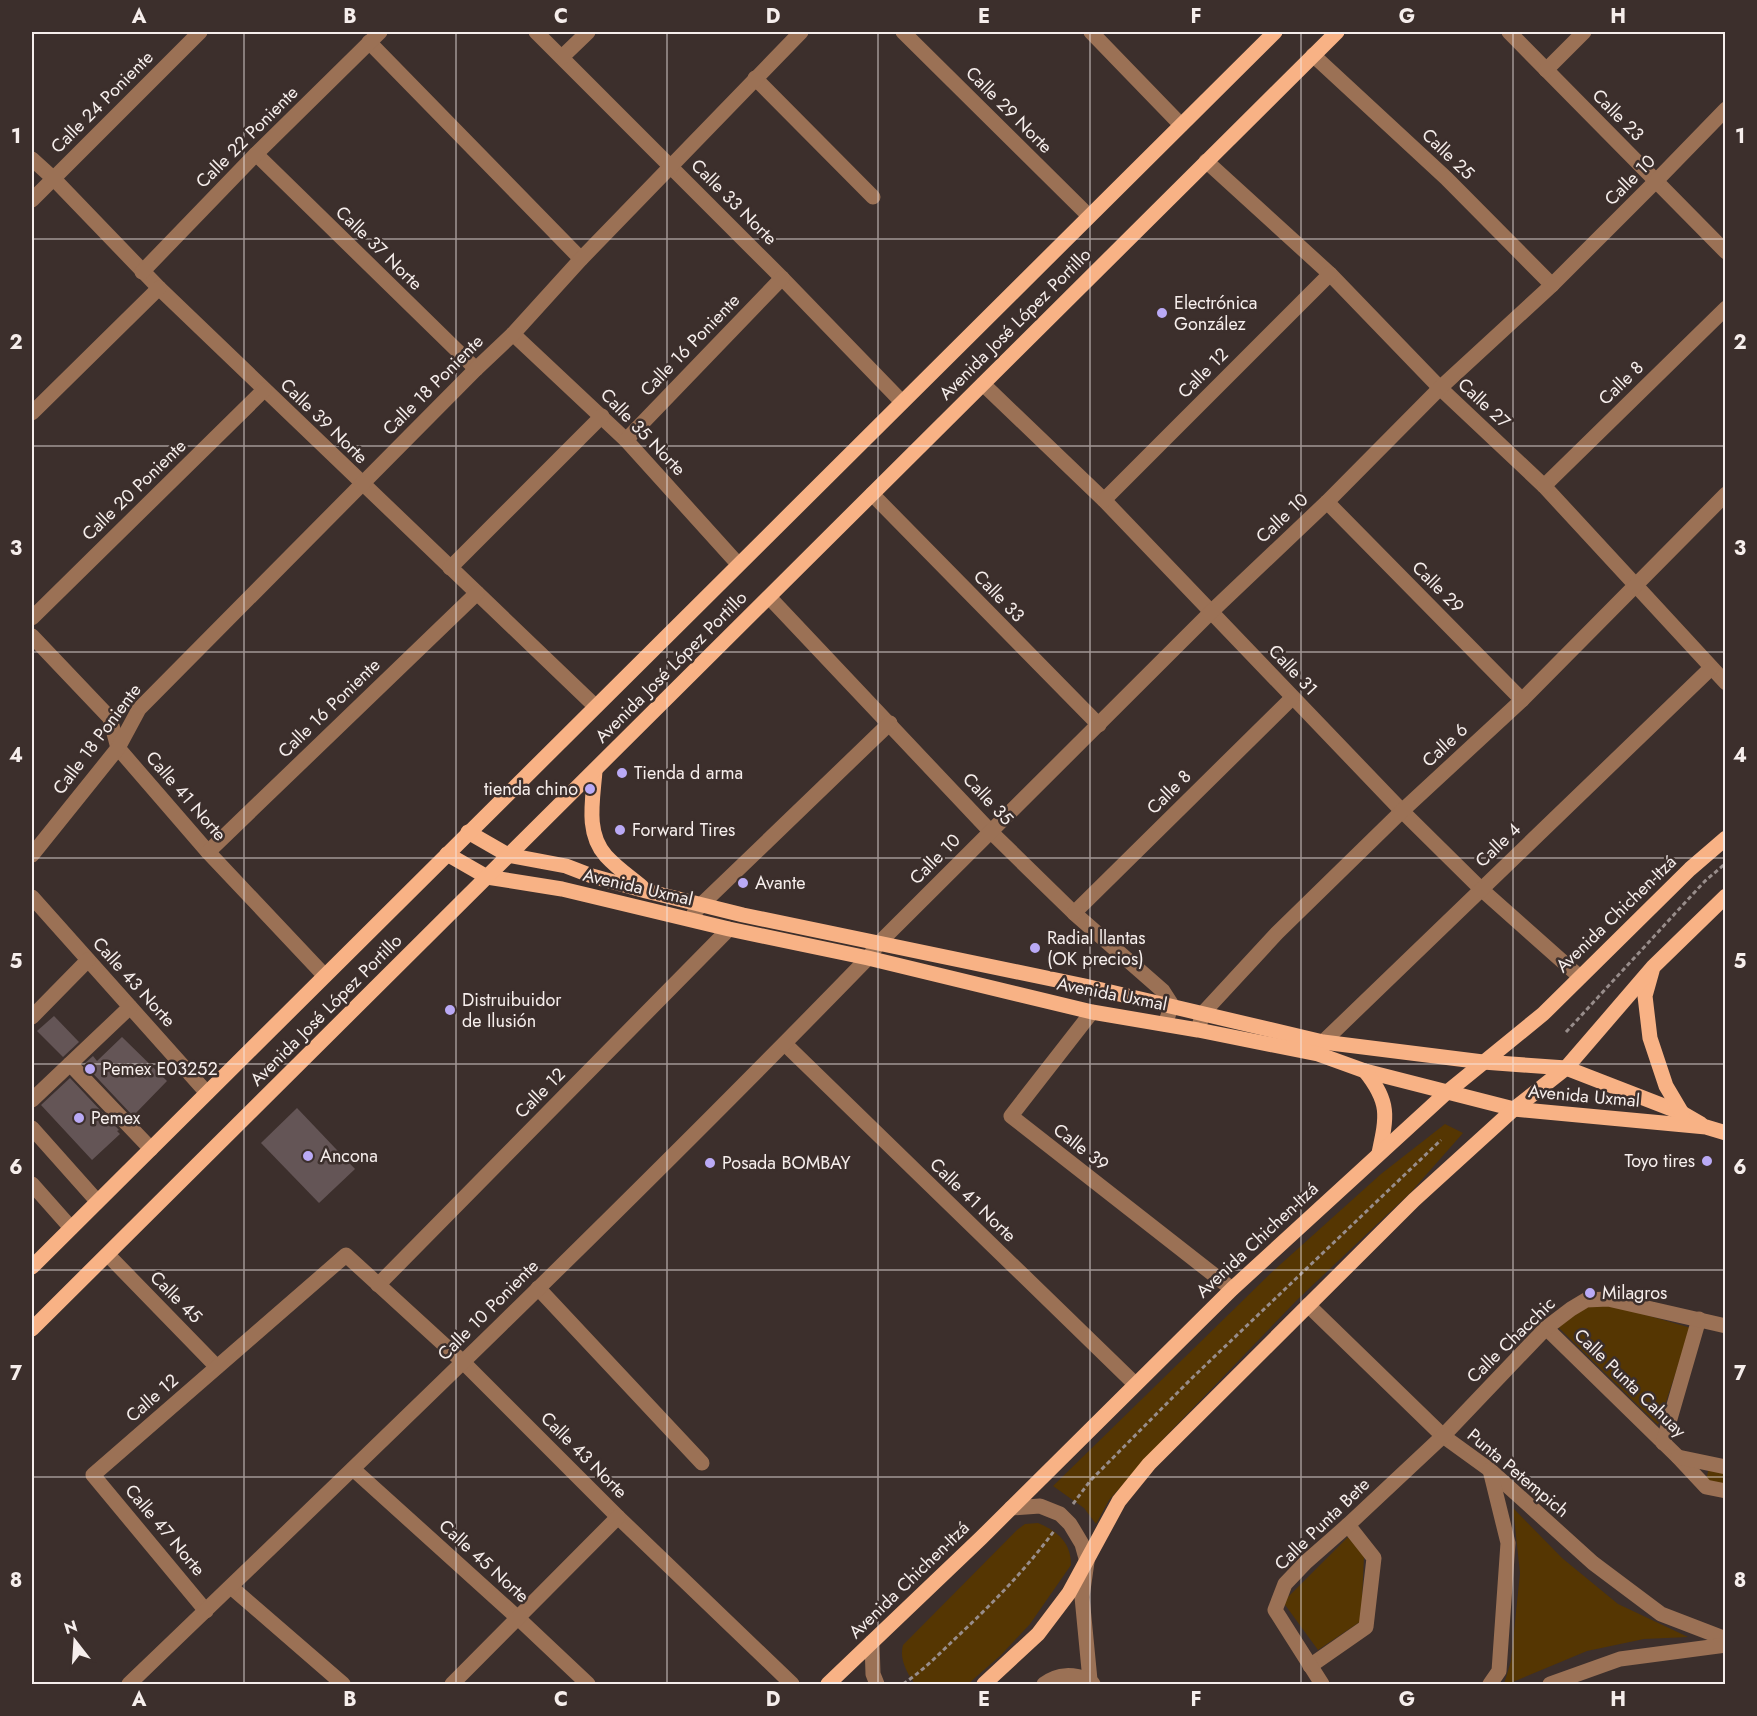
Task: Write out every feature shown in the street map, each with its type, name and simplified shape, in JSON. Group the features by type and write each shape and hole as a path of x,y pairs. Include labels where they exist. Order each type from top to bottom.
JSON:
{"main road":[{"name":"Avenida José López Portillo","path":"32,1267 1274,32"},
{"name":"Avenida José López Portillo","path":"32,1329 1337,32"},
{"path":"595,771 592,826 597,841 605,855 646,891"},
{"name":"Avenida Uxmal","path":"468,832 508,855 566,866 646,891 743,915 1203,1013 1321,1048 1365,1071 1446,1093 1514,1109 1706,1127 1725,1133"},
{"name":"Avenida Chichen-Itzá","path":"828,1684 1011,1509 1232,1289 1378,1153 1446,1093 1543,1014 1690,869 1725,838"},
{"name":"Avenida Uxmal","path":"447,854 487,878 562,889 729,929 868,958 1092,1012 1321,1048 1566,1068 1682,1113 1706,1127"},
{"path":"984,1684 1038,1634 1070,1593 1119,1501 1149,1464 1414,1200 1514,1109 1566,1068 1653,968 1725,896"},
{"path":"1653,968 1646,996 1650,1038 1666,1086 1682,1113"},
{"path":"1365,1071 1374,1082 1386,1106 1378,1153"},
{"path":"32,1275 55,1244"}],"street":[{"name":"Calle 24 Poniente","path":"32,200 200,32"},
{"name":"Calle 33 Norte","path":"536,32 782,278 902,402"},
{"path":"562,57 588,32"},
{"name":"Calle 18 Poniente","path":"32,855 118,748 139,709 513,334 581,259 801,32"},
{"name":"Calle 29 Norte","path":"903,32 1089,216"},
{"path":"1090,32 1181,125"},
{"name":"Calle 23","path":"1509,32 1725,252"},
{"path":"1546,70 1584,32"},
{"path":"375,37 581,259"},
{"name":"Calle 22 Poniente","path":"142,272 256,154 375,37"},
{"name":"Calle 25","path":"1313,55 1446,178 1552,285"},
{"path":"755,78 873,197"},
{"name":"Calle 10","path":"868,958 879,943 1211,612 1327,502 1440,388 1552,285 1725,109"},
{"name":"Calle 37 Norte","path":"256,154 476,369"},
{"name":"Calle 39 Norte","path":"32,159 54,178 142,272 595,706"},
{"name":"Calle 27","path":"1206,161 1330,274 1440,388 1544,486 1725,683"},
{"name":"Calle 12","path":"1104,500 1330,274"},
{"name":"Calle 16 Poniente","path":"626,440 782,278"},
{"path":"32,413 159,288"},
{"name":"Calle 8","path":"1544,486 1725,308"},
{"name":"Calle 35 Norte","path":"513,334 626,440 738,564"},
{"name":"Calle 31","path":"983,384 1104,500 1402,811 1481,889 1580,977"},
{"name":"Calle 20 Poniente","path":"32,618 264,390"},
{"path":"450,568 602,416"},
{"name":"Calle 33","path":"872,494 1099,725"},
{"name":"Calle 6","path":"1198,1030 1203,1013 1277,933 1402,811 1522,700 1725,494"},
{"name":"Calle 29","path":"1327,502 1522,700"},
{"name":"Calle 16 Poniente","path":"208,852 477,593"},
{"name":"Calle 35","path":"769,597 991,832 1074,913 1167,995 1172,1007"},
{"name":"Calle 41 Norte","path":"32,636 110,718 118,748 208,852 324,975"},
{"name":"Calle 4","path":"1321,1048 1481,889 1711,668"},
{"name":"Calle 8","path":"1074,913 1292,698"},
{"path":"690,919 702,904 890,723"},
{"name":"Calle 43 Norte","path":"32,897 207,1093"},
{"name":"Calle 12","path":"378,1285 729,929"},
{"name":"Calle 10 Poniente","path":"136,1682 538,1288 868,958"},
{"path":"32,1017 88,960"},
{"path":"32,1100 130,1007"},
{"path":"1165,1024 1172,1007"},
{"name":"Calle 39","path":"1092,1012 1011,1116 1232,1289"},
{"name":"Calle 41 Norte","path":"784,1044 1135,1384"},
{"path":"70,1064 150,1149"},
{"path":"32,1128 97,1201"},
{"path":"32,1184 70,1228"},
{"name":"Calle 45","path":"108,1255 218,1367"},
{"name":"Calle 12","path":"93,1475 346,1255"},
{"name":"Calle 43 Norte","path":"346,1255 463,1362 618,1517 792,1684"},
{"path":"538,1288 702,1462"},
{"name":"Calle Chacchic","path":"1443,1436 1546,1328 1570,1309 1586,1300 1608,1299 1725,1326"},
{"name":"Punta Petempich","path":"1308,1305 1443,1436 1490,1470 1593,1563 1661,1614 1725,1639"},
{"path":"1663,1443 1700,1319"},
{"name":"Calle Punta Cahuay","path":"1546,1328 1678,1457 1725,1467"},
{"name":"Calle Punta Bete","path":"1322,1684 1275,1610 1285,1584 1443,1436"},
{"path":"1678,1457 1706,1487 1725,1491"},
{"name":"Calle 45 Norte","path":"353,1469 588,1684"},
{"path":"1490,1470 1508,1542 1499,1671 1490,1684"},
{"name":"Calle 47 Norte","path":"93,1475 206,1611"},
{"path":"1011,1509 1040,1506 1064,1517 1082,1544 1087,1562 1082,1597 1092,1682"},
{"path":"452,1684 618,1517"},
{"path":"1310,1666 1366,1627 1374,1558 1348,1526"},
{"path":"231,1587 343,1684"},
{"path":"872,1642 873,1674 877,1684"},
{"path":"1550,1684 1620,1659 1725,1645"},
{"path":"1044,1684 1062,1675 1076,1674 1092,1682"}],"path":[{"path":"1566,1032 1705,881 1725,863"},
{"path":"903,1684 919,1674 979,1616 1040,1550 1090,1481 1191,1379 1441,1140"}],"shaded area":[{"path":"1445,1124 1463,1133 1411,1192 1297,1300 1165,1437 1109,1500 1096,1524 1084,1508 1053,1486 1272,1272 1381,1174"},
{"path":"1608,1304 1691,1328 1658,1425 1557,1326 1580,1308"},
{"path":"1709,1467 1725,1471 1725,1485 1706,1481"},
{"path":"1513,1508 1562,1558 1618,1604 1688,1637 1644,1639 1587,1651 1504,1684 1511,1661 1520,1573"},
{"path":"1038,1523 1062,1538 1069,1550 1071,1565 1030,1624 1001,1655 968,1684 915,1684 903,1661 903,1645 1017,1530 1025,1524"},
{"path":"1348,1537 1364,1556 1361,1621 1318,1650 1283,1602"}],"building":[{"name":"Pemex","path":"54,1016 79,1042 63,1057 37,1031"},
{"name":"Pemex","path":"122,1037 167,1081 133,1116 84,1064 93,1056 97,1061"},
{"name":"Pemex","path":"70,1078 119,1130 117,1131 120,1134 92,1160 41,1105"},
{"name":"Ancona","path":"297,1108 355,1169 319,1203 261,1143"}],"place":[{"name":"Electrónica González","path":"1162,313"},
{"name":"Tienda d arma","path":"622,773"},
{"name":"tienda chino","path":"590,789"},
{"name":"Forward Tires","path":"620,830"},
{"name":"Avante","path":"743,883"},
{"name":"Radial llantas (OK precios)","path":"1035,948"},
{"name":"Distruibuidor de Ilusión","path":"450,1010"},
{"name":"Pemex E03252","path":"90,1069"},
{"name":"Pemex","path":"79,1118"},
{"name":"Ancona","path":"308,1156"},
{"name":"Toyo tires","path":"1707,1161"},
{"name":"Posada BOMBAY","path":"710,1163"},
{"name":"Milagros","path":"1590,1293"}]}
